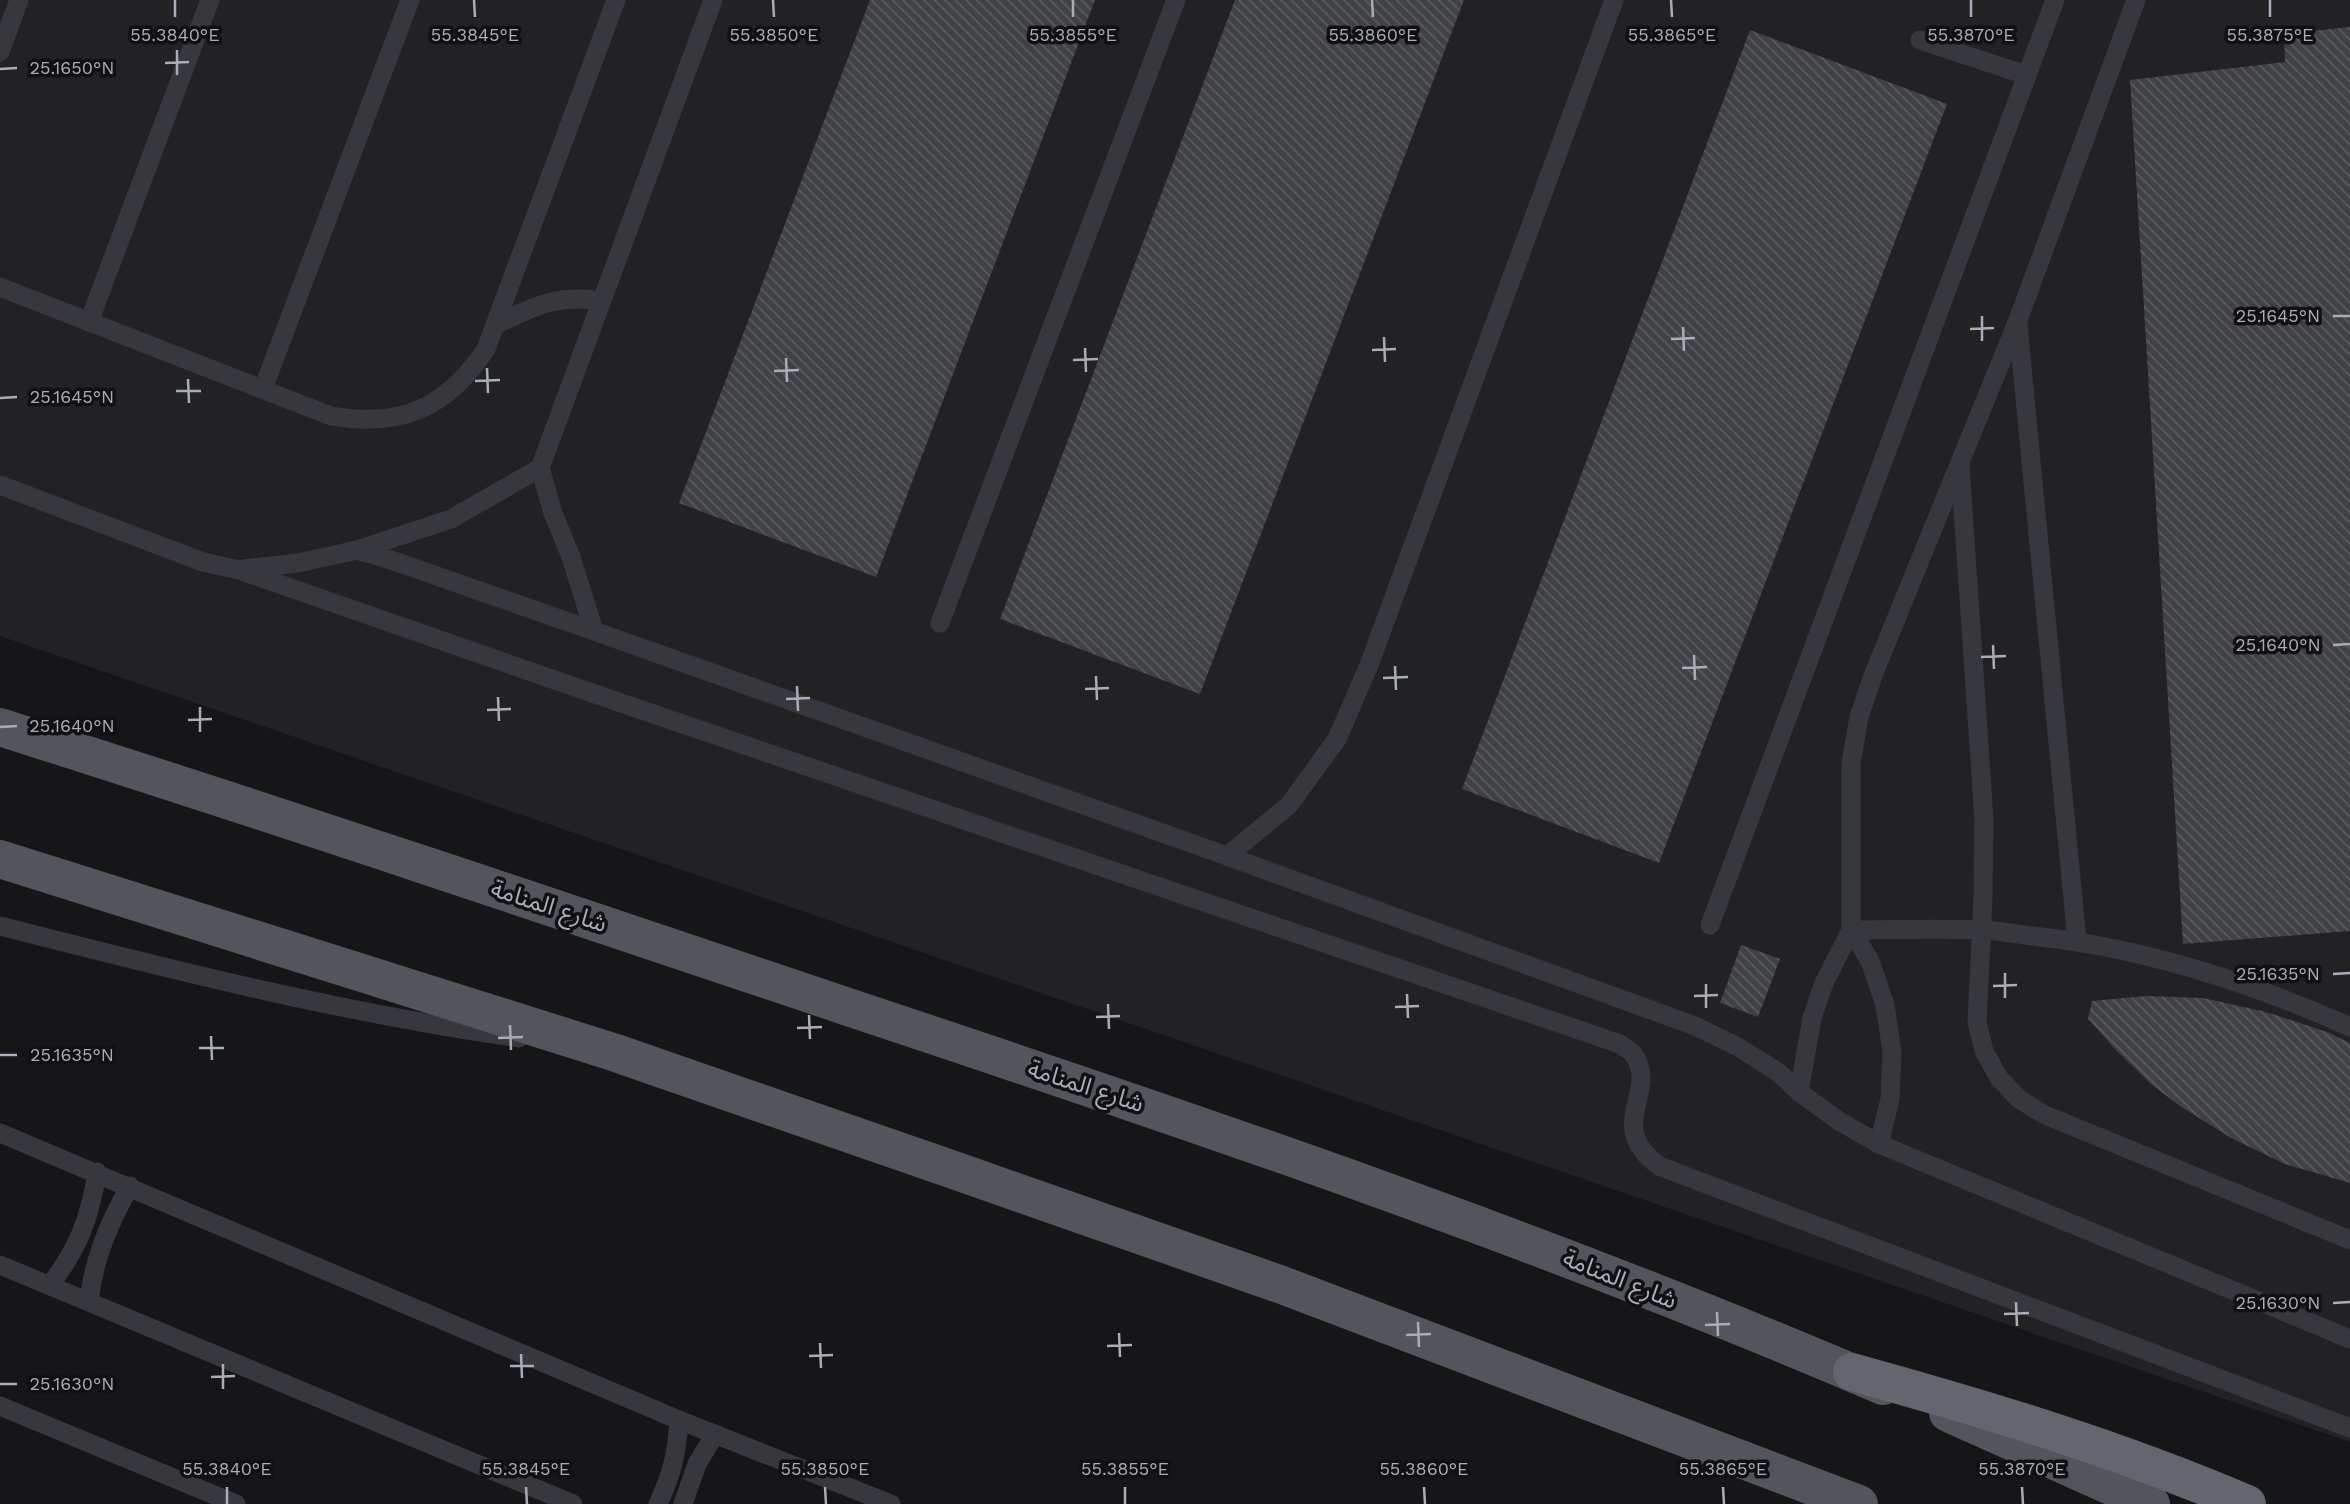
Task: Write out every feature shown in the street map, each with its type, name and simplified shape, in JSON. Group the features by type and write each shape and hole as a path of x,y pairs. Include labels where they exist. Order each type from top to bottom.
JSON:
{"highway":[{"path":"1852,1372 1978,1407 2090,1444 2247,1504"}],"main road":[{"name":"شارع المنامة","path":"0,727 237,802 1205,1126 1555,1253 1852,1372 2034,1450 2151,1504"},
{"path":"0,835 118,882 208,924"},
{"path":"0,859 613,1052 1282,1285 1859,1504"}],"lane":[{"path":"1,43 19,0"},
{"path":"89,321 210,0"},
{"path":"263,389 410,0"},
{"path":"0,287 331,416 383,420 432,404 454,390 472,371 486,349 615,0"},
{"path":"594,631 540,468 713,0"},
{"path":"940,623 1176,0"},
{"path":"1227,856 1289,805 1337,739 1369,665 1614,0"},
{"path":"1710,925 2055,0"},
{"path":"1799,1092 1812,1018 1824,983 1851,930 1851,763 1859,717 1874,673 2018,320 2136,0"},
{"path":"1920,40 2026,75"},
{"path":"495,325 539,304 559,299 602,301"},
{"path":"2018,320 2077,941"},
{"path":"1960,462 1984,819 1984,885 1977,1022 1984,1051 1999,1078 2019,1099 2045,1115 2350,1241"},
{"path":"239,569 298,563 357,550 451,519 540,468"},
{"path":"0,485 204,562 239,569 622,703 1620,1044 1633,1055 1640,1072 1640,1089 1632,1121 1635,1140 1645,1155 1659,1166 2350,1428"},
{"path":"357,550 594,631 1227,856 1695,1026 1738,1047 1778,1072 1799,1092 1839,1121 1880,1144 2350,1339"},
{"path":"0,926 199,977 335,1006 471,1031 613,1052"},
{"path":"1851,930 1981,930 2077,941 2147,955 2216,974 2284,998 2350,1027"},
{"path":"1851,930 1870,961 1882,994 1892,1052 1890,1098 1880,1144"},
{"path":"0,1133 679,1420 891,1504"},
{"path":"50,1285 65,1266 86,1222 97,1172"},
{"path":"89,1301 98,1254 130,1186"},
{"path":"0,1265 573,1504"},
{"path":"0,1406 236,1504"},
{"path":"658,1504 670,1479 677,1449 679,1420"},
{"path":"683,1504 697,1464 715,1434"}],"shaded area":[{"path":"0,0 2350,0 2350,1442 0,636"}],"building":[{"path":"870,0 1095,0 876,577 679,503"},
{"path":"1235,0 1464,0 1200,694 1000,619"},
{"path":"2350,27 2350,931 2183,944 2130,80 2285,62 2284,34"},
{"path":"1750,30 1947,104 1659,863 1462,789"},
{"path":"1741,945 1780,959 1758,1017 1720,1003"},
{"path":"2146,996 2203,998 2266,1012 2327,1032 2350,1043 2350,1183 2285,1164 2233,1139 2180,1106 2151,1084 2088,1019 2092,1001"}]}
